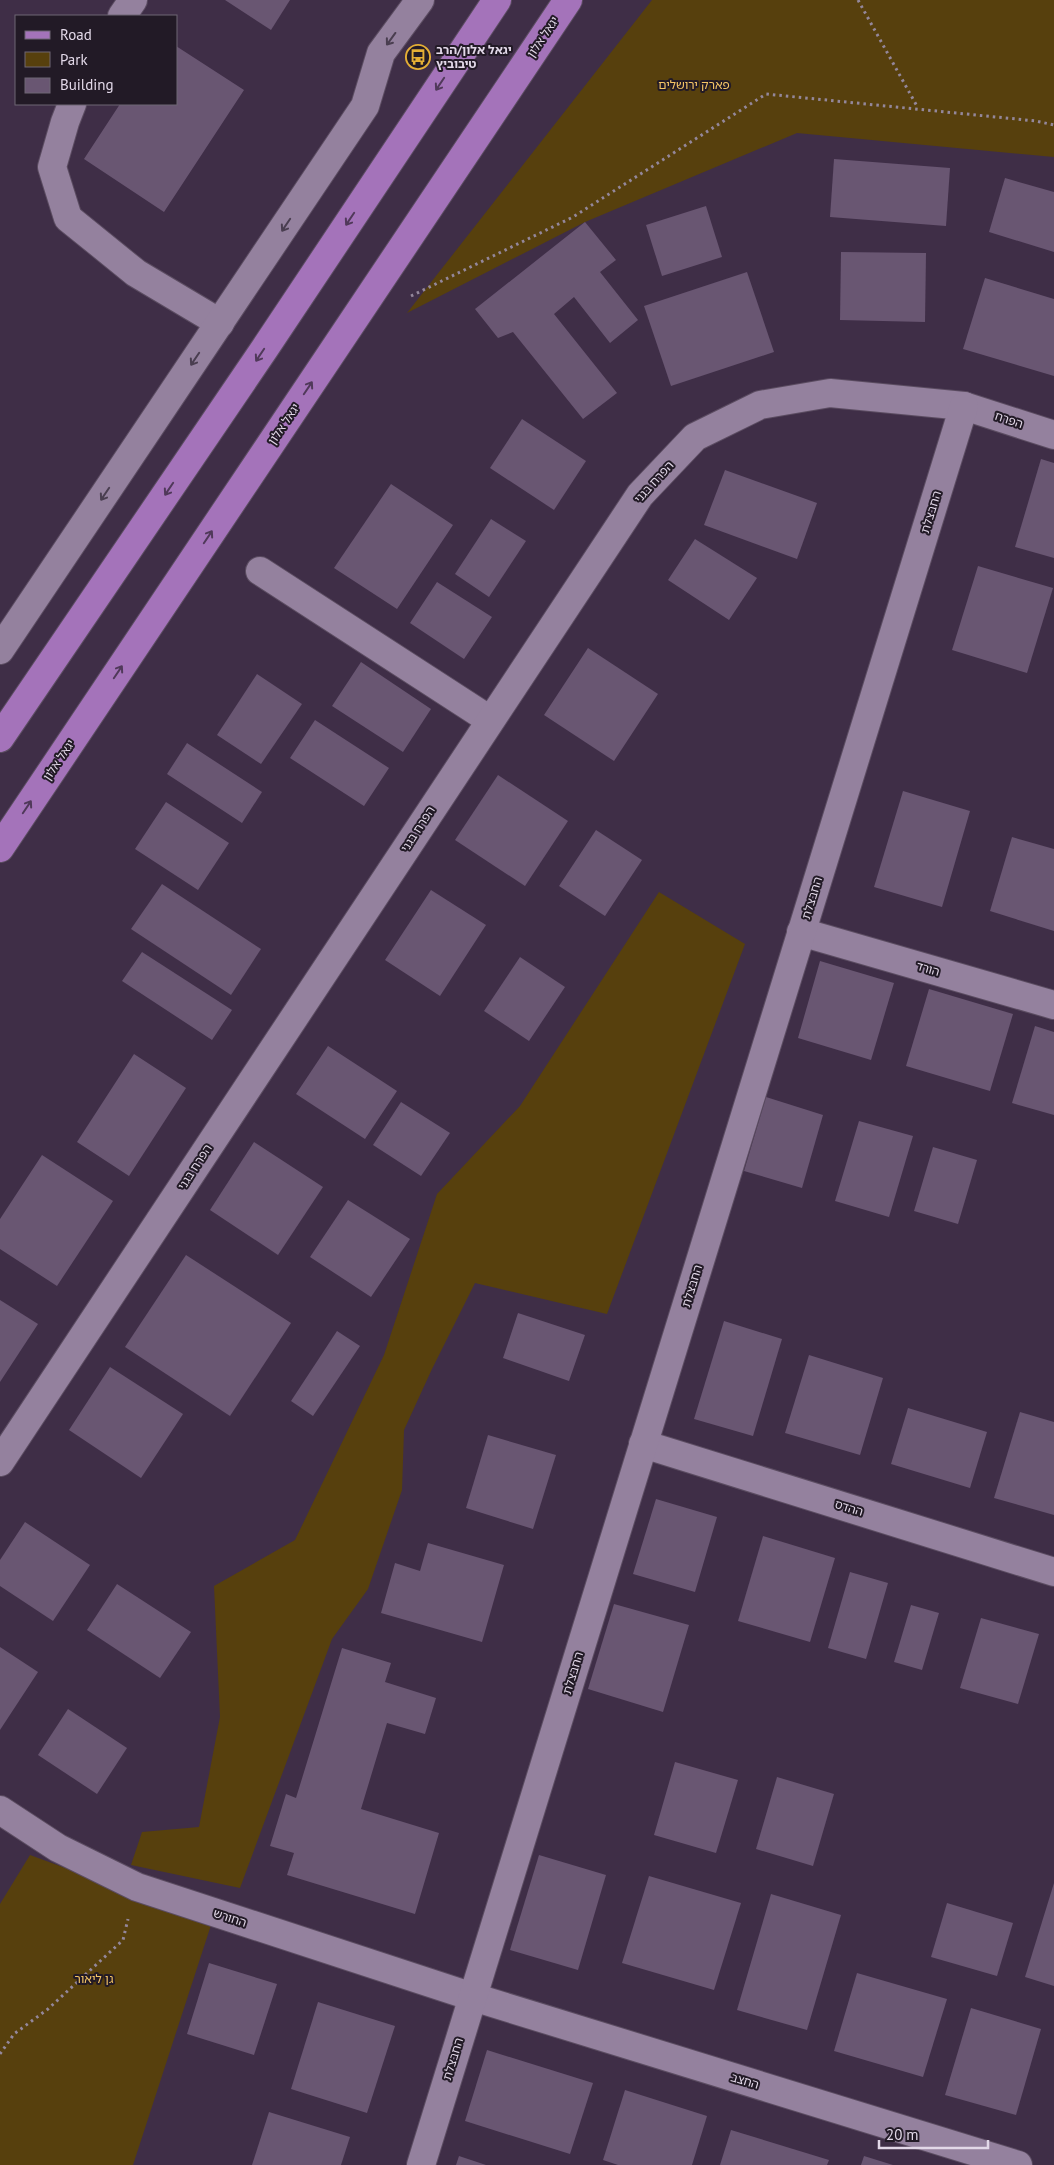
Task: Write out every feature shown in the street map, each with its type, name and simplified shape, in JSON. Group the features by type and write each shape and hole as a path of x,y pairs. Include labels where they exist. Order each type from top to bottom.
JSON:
{"main road":[{"path":"0,738 271,339 497,0"},
{"name":"יגאל אלון","path":"0,848 568,0"}],"street":[{"path":"123,15 133,0"},
{"path":"0,650 365,106 381,53 420,0"},
{"path":"72,105 64,122 52,167 68,218 136,273 220,323"},
{"name":"הפרח בגני","path":"0,1462 640,495 695,437 760,405 830,393 964,406"},
{"name":"הפרח","path":"964,406 1054,435"},
{"name":"החבצלת","path":"421,2165 964,406"},
{"path":"260,571 490,720"},
{"name":"הורד","path":"801,932 1054,1005"},
{"name":"ההדס","path":"644,1444 1054,1572"},
{"name":"החורש","path":"0,1810 58,1848 137,1887 473,1997"},
{"name":"החצב","path":"473,1997 1018,2165"}],"path":[{"path":"858,0 918,109"},
{"path":"404,300 573,217 766,94 1036,121 1054,125"},
{"path":"0,2054 14,2034 48,2009 123,1940 137,1887"}],"green space":[{"name":"פארק ירושלים","path":"652,0 1054,0 1054,157 797,133 585,222 407,313"},
{"path":"659,892 745,944 607,1314 475,1283 404,1430 402,1490 368,1589 332,1639 240,1888 131,1865 142,1832 199,1827 220,1717 214,1586 295,1540 384,1355 437,1194 520,1106"},
{"name":"גן ליאור","path":"30,1855 212,1922 133,2165 0,2165 0,1904"}],"building":[{"path":"225,0 290,0 271,30"},
{"path":"178,47 244,90 164,212 84,159 119,105 178,105"},
{"path":"834,159 950,168 946,226 830,217"},
{"path":"1005,178 1054,192 1054,252 989,232"},
{"path":"706,206 722,257 662,276 646,225"},
{"path":"585,222 616,260 600,272 638,320 610,343 574,297 554,314 617,393 583,419 513,332 498,338 475,309"},
{"path":"841,252 926,253 925,322 840,320"},
{"path":"747,272 774,352 671,386 644,306"},
{"path":"985,278 1054,299 1054,376 963,349"},
{"path":"522,419 586,461 554,510 490,468"},
{"path":"1041,459 1054,463 1054,558 1015,547"},
{"path":"725,470 817,503 797,559 704,525"},
{"path":"391,484 453,525 397,609 334,568"},
{"path":"491,519 526,541 489,597 455,574"},
{"path":"695,539 757,578 729,620 668,580"},
{"path":"978,566 1053,588 1027,673 952,650"},
{"path":"437,582 492,617 464,659 410,623"},
{"path":"588,648 658,694 614,761 544,715"},
{"path":"361,662 431,709 403,752 332,706"},
{"path":"257,674 302,704 261,764 217,735"},
{"path":"315,720 389,768 364,806 290,758"},
{"path":"187,743 262,792 242,823 167,774"},
{"path":"498,775 568,821 525,886 455,840"},
{"path":"903,791 970,811 942,907 874,887"},
{"path":"166,802 229,843 198,890 135,849"},
{"path":"596,830 642,860 605,916 559,886"},
{"path":"1012,837 1054,849 1054,931 990,911"},
{"path":"162,884 261,949 231,995 131,929"},
{"path":"431,890 486,925 440,996 385,960"},
{"path":"142,952 232,1010 212,1040 122,981"},
{"path":"520,957 565,987 529,1041 484,1011"},
{"path":"820,961 894,983 871,1060 798,1038"},
{"path":"929,989 1013,1014 990,1091 906,1066"},
{"path":"1035,1026 1054,1032 1054,1115 1012,1103"},
{"path":"328,1046 397,1091 365,1139 296,1094"},
{"path":"134,1054 186,1088 129,1176 77,1142"},
{"path":"766,1097 823,1115 802,1188 744,1171"},
{"path":"401,1102 450,1133 421,1176 373,1145"},
{"path":"859,1121 913,1136 889,1217 835,1201"},
{"path":"254,1142 323,1187 278,1255 210,1210"},
{"path":"933,1147 977,1160 958,1224 914,1211"},
{"path":"42,1155 113,1201 57,1286 0,1249 0,1219"},
{"path":"348,1200 410,1239 371,1297 310,1257"},
{"path":"186,1255 291,1323 230,1416 125,1347"},
{"path":"0,1300 38,1324 0,1382"},
{"path":"518,1313 585,1335 569,1381 503,1358"},
{"path":"724,1321 782,1339 753,1436 694,1419"},
{"path":"337,1331 360,1346 313,1416 291,1401"},
{"path":"809,1355 883,1378 860,1455 785,1433"},
{"path":"110,1367 183,1414 141,1478 69,1430"},
{"path":"908,1408 987,1432 970,1488 891,1464"},
{"path":"1020,1412 1054,1422 1054,1515 994,1498"},
{"path":"488,1435 556,1455 533,1529 466,1508"},
{"path":"656,1499 717,1517 695,1592 633,1574"},
{"path":"25,1522 90,1565 53,1621 0,1586 0,1560"},
{"path":"763,1536 835,1558 810,1642 738,1621"},
{"path":"428,1543 504,1565 482,1642 381,1613 395,1563 420,1571"},
{"path":"850,1572 888,1583 866,1659 828,1648"},
{"path":"117,1584 191,1632 160,1678 87,1630"},
{"path":"614,1604 689,1625 663,1712 588,1689"},
{"path":"911,1605 939,1613 922,1670 894,1662"},
{"path":"981,1618 1039,1634 1018,1704 960,1688"},
{"path":"0,1647 38,1672 0,1730"},
{"path":"342,1648 391,1663 385,1682 436,1698 425,1734 387,1723 361,1809 439,1833 415,1914 287,1875 294,1853 270,1846 286,1794 296,1798"},
{"path":"68,1709 127,1748 97,1794 38,1755"},
{"path":"675,1762 738,1780 716,1853 654,1835"},
{"path":"777,1777 834,1794 813,1866 756,1849"},
{"path":"539,1855 606,1875 578,1970 510,1950"},
{"path":"649,1876 741,1903 714,1990 622,1963"},
{"path":"1054,1883 1054,1986 1025,1977"},
{"path":"771,1894 841,1915 807,2030 737,2010"},
{"path":"947,1903 1013,1923 997,1976 931,1957"},
{"path":"209,1963 277,1984 254,2055 187,2034"},
{"path":"857,1973 947,1999 923,2077 834,2051"},
{"path":"318,2002 395,2026 367,2113 291,2089"},
{"path":"971,2008 1041,2029 1016,2115 945,2095"},
{"path":"487,2050 593,2083 570,2154 465,2121"},
{"path":"625,2090 707,2116 692,2165 618,2165 603,2160"},
{"path":"269,2112 350,2137 341,2165 252,2165"},
{"path":"731,2130 829,2160 827,2165 720,2165"},
{"path":"459,2156 486,2165 456,2165"},
{"path":"864,2156 893,2165 861,2165"}],"place":[{"name":"יגאל אלון/הרב טיבוביץ","path":"418,57"}]}
